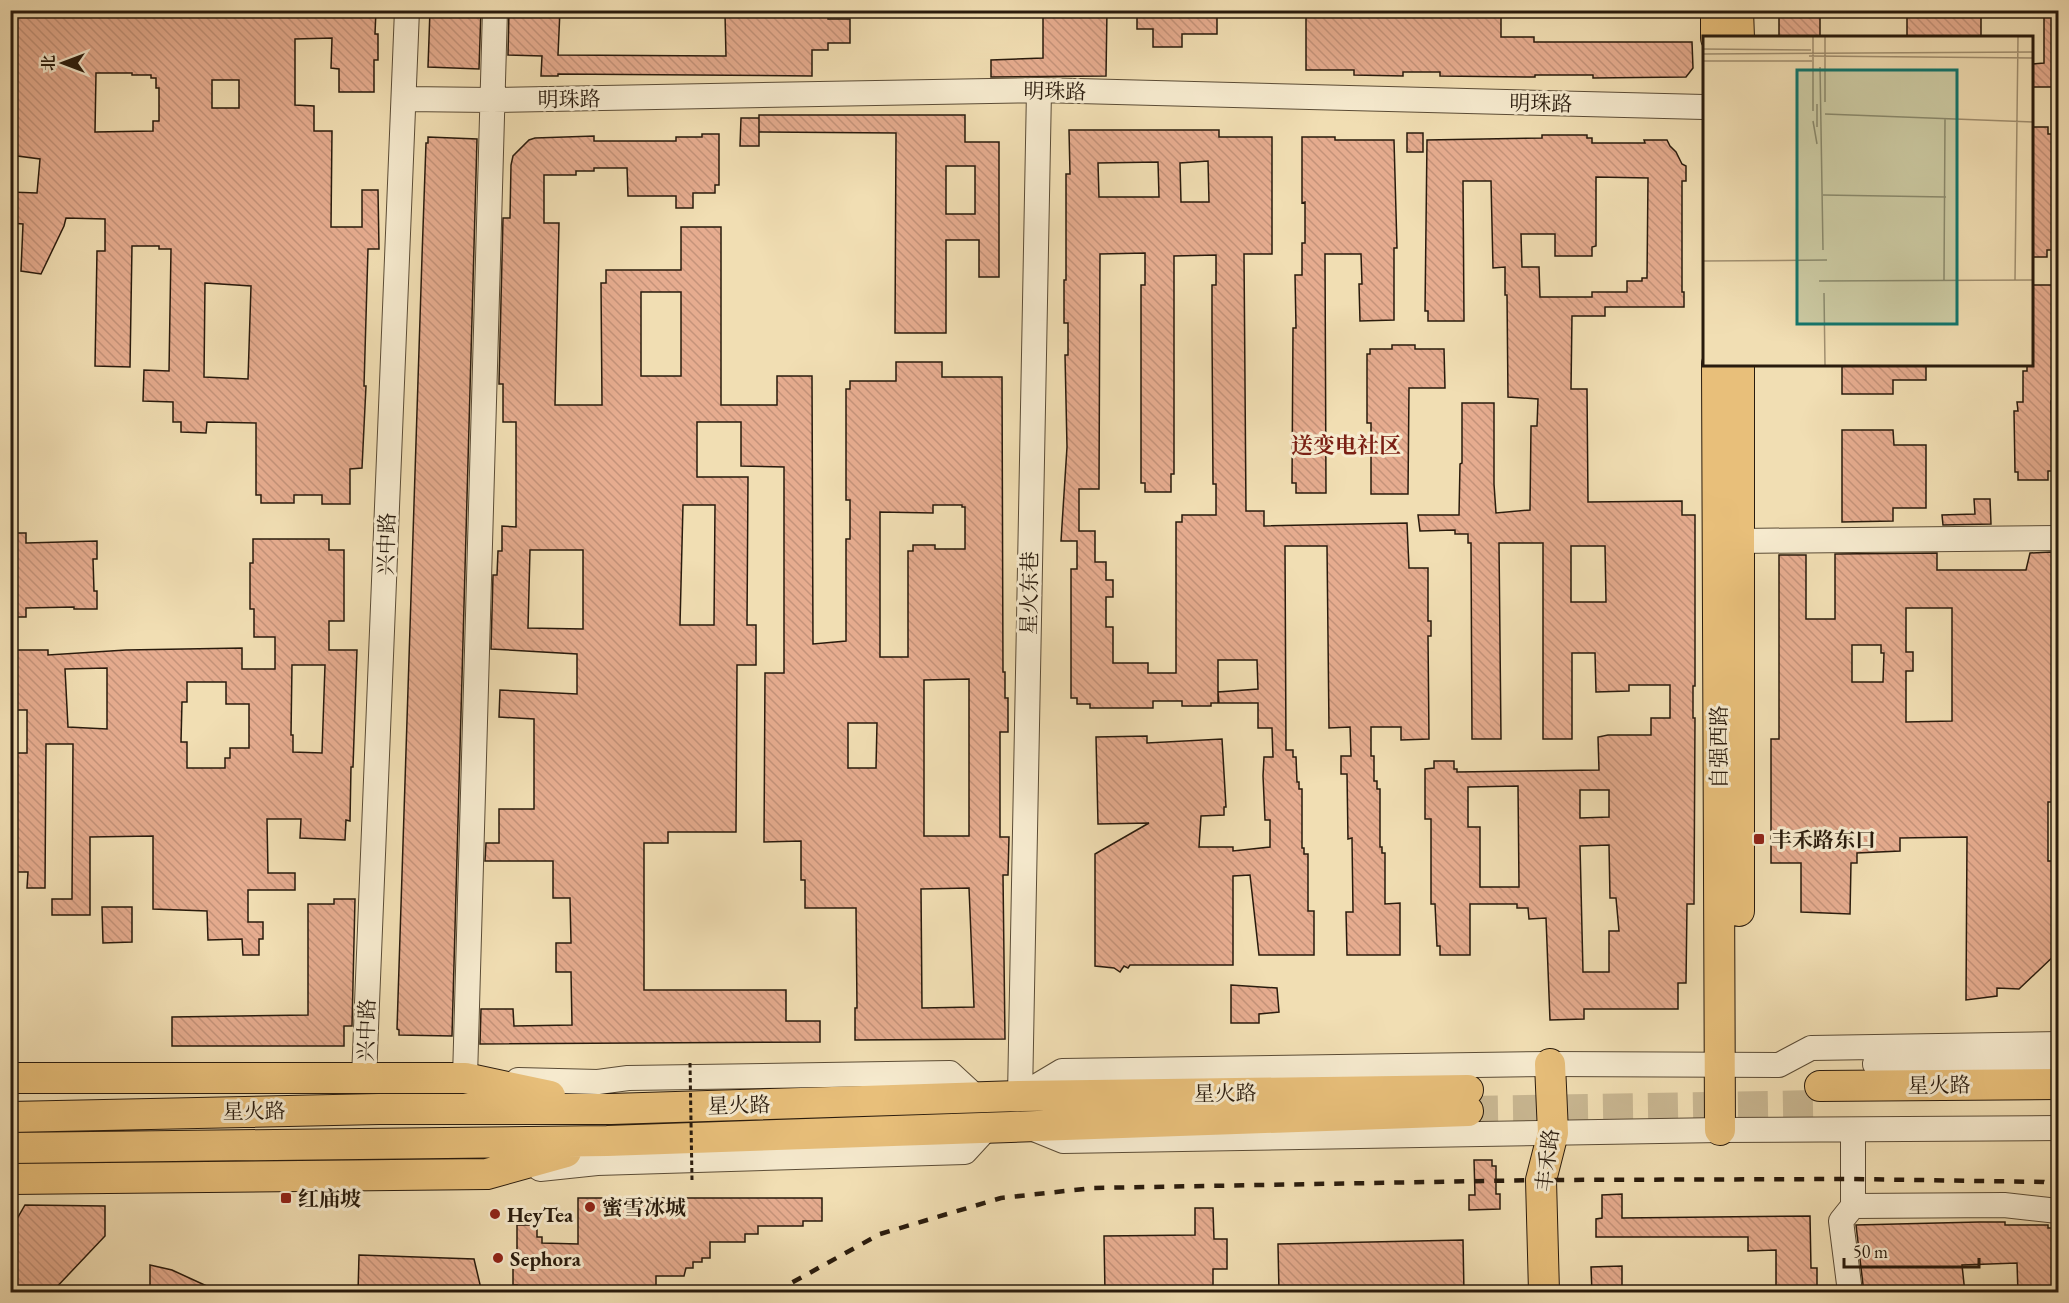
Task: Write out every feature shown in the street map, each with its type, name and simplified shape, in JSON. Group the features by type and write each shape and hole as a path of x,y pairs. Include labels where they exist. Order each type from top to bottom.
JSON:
{"main road":[{"path":"1716,10 1716,36"},
{"path":"1738,10 1738,36"},
{"name":"自强西路","path":"1717,366 1730,1130"},
{"name":"自强西路","path":"1729,1065 1739,541 1739,366"},
{"name":"丰禾路","path":"1544,1293 1541,1180 1553,1133 1550,1064"},
{"path":"10,1078 465,1078 611,1109"},
{"name":"星火路","path":"2058,1084 1820,1096 2058,1103"},
{"name":"星火路","path":"10,1117 368,1109 611,1109 1020,1096 1468,1101 988,1127 607,1141 10,1148"},
{"path":"10,1179 487,1174 607,1141"}],"street":[{"name":"兴中路","path":"364,1078 407,10"},
{"path":"495,10 465,1078 598,1082 628,1078 950,1073 976,1097"},
{"name":"明珠路","path":"405,99 492,100 1039,90 1703,107"},
{"name":"星火东巷","path":"1020,1096 1039,90"},
{"path":"1739,541 2058,538"},
{"path":"1779,1065 1811,1048 2058,1044"},
{"path":"1020,1096 1062,1071 1550,1064 1779,1065 2058,1062"},
{"path":"1023,1125 1063,1141 1730,1130 2058,1128"},
{"path":"487,1174 597,1163 965,1152 988,1127"},
{"path":"1850,1293 1841,1221 1853,1206 1853,1130"},
{"path":"1853,1206 2004,1204 2058,1211"}],"path":[{"path":"690,1064 692,1180"}],"building":[{"path":"10,10 376,10 375,34 378,34 378,60 374,60 374,92 339,92 339,69 331,68 332,38 295,39 295,105 314,106 314,131 332,131 331,227 362,227 362,190 378,190 379,249 368,249 362,468 350,469 350,504 322,504 322,495 294,495 294,503 261,503 261,495 256,495 256,423 207,422 206,433 181,432 181,422 173,422 173,402 143,401 144,370 169,371 171,249 159,249 159,246 132,246 130,367 95,366 97,251 105,251 105,219 66,218 41,274 21,271 23,224 10,223 10,192 37,193 40,159 10,155","holes":["96,73 132,73 132,75 151,75 151,78 156,78 156,88 159,88 159,121 153,121 153,131 95,132","212,80 239,80 239,108 212,108","205,283 251,286 248,379 204,377"]},
{"path":"430,10 481,10 479,69 428,67"},
{"path":"509,10 560,10 558,55 726,56 725,14 741,14 741,10 828,10 828,19 850,19 850,43 828,43 828,50 812,50 812,76 558,74 558,76 541,76 542,56 508,55"},
{"path":"1043,10 1107,10 1106,76 991,77 991,60 1043,58"},
{"path":"1137,10 1217,10 1217,34 1182,34 1182,47 1153,47 1153,29 1137,29"},
{"path":"1306,10 1501,10 1501,37 1534,37 1534,42 1692,42 1693,68 1686,77 1593,78 1593,75 1440,76 1440,72 1403,72 1403,76 1354,75 1354,70 1306,70"},
{"path":"1779,10 1820,10 1820,36 1779,36"},
{"path":"1907,10 1981,10 1981,36 1907,36"},
{"path":"2044,10 2058,10 2058,87 2033,87 2033,64 2044,63"},
{"path":"759,115 965,115 965,142 999,142 999,277 979,277 979,240 946,240 946,333 895,333 896,133 759,132","holes":["946,166 975,166 975,214 946,214"]},
{"path":"741,118 759,118 759,146 740,146"},
{"path":"2033,127 2048,127 2048,134 2058,134 2058,250 2047,250 2047,257 2033,257"},
{"path":"1069,130 1219,130 1219,137 1272,137 1272,254 1244,254 1246,511 1264,511 1264,526 1407,523 1409,568 1428,568 1428,621 1431,621 1431,636 1428,636 1429,739 1401,740 1401,727 1371,727 1374,781 1377,781 1377,789 1380,789 1380,847 1382,847 1382,853 1385,853 1385,904 1400,903 1400,955 1347,955 1346,912 1353,912 1352,838 1348,839 1347,774 1341,774 1341,756 1351,756 1350,727 1329,728 1327,546 1285,546 1286,750 1293,750 1293,757 1296,757 1297,782 1299,782 1299,789 1302,789 1302,848 1304,848 1304,854 1308,854 1308,911 1314,911 1314,955 1259,955 1250,875 1233,876 1233,965 1130,965 1128,968 1124,966 1120,972 1114,968 1095,966 1095,854 1149,823 1098,824 1096,737 1147,736 1147,743 1222,739 1226,807 1224,807 1224,815 1201,816 1199,847 1233,847 1233,851 1270,847 1270,820 1265,820 1263,776 1264,757 1273,757 1272,728 1258,728 1258,703 1219,703 1218,692 1218,703 1211,703 1211,706 1182,706 1182,701 1153,701 1153,708 1090,708 1090,704 1077,704 1077,698 1071,698 1071,569 1077,569 1077,541 1061,541 1067,447 1065,355 1068,355 1068,323 1064,323 1066,174 1070,174","holes":["1208,161 1209,202 1181,202 1180,163","1158,162 1159,197 1099,197 1098,163","1145,253 1145,285 1141,285 1141,483 1145,483 1145,492 1171,492 1171,474 1174,474 1174,256 1216,255 1216,285 1212,285 1213,484 1216,484 1216,515 1182,515 1182,522 1176,522 1176,673 1148,673 1148,663 1113,663 1113,627 1106,627 1106,597 1113,597 1113,580 1106,580 1106,562 1095,562 1095,531 1079,531 1079,489 1099,489 1100,254","1218,660 1257,660 1258,689 1218,692"]},
{"path":"1407,133 1423,133 1423,152 1407,152"},
{"path":"702,134 719,134 719,185 715,185 715,193 693,193 693,208 676,208 676,196 628,196 627,168 594,168 594,171 576,171 576,175 544,175 544,223 559,223 555,405 602,405 601,283 606,283 606,270 681,270 681,227 721,227 721,405 777,405 777,376 812,376 813,644 846,641 846,539 850,539 850,500 846,500 846,389 850,389 850,381 896,381 896,362 942,362 942,377 1002,377 1003,672 1005,672 1005,698 1008,698 1008,732 1000,732 1000,837 1009,837 1008,875 1003,875 1005,1039 855,1040 856,908 805,908 805,880 801,880 801,841 764,842 765,673 784,673 784,467 741,466 741,422 697,422 697,477 748,477 747,625 756,625 756,665 737,665 736,832 668,832 668,843 644,843 644,990 786,990 786,1021 820,1021 820,1042 480,1044 481,1009 513,1009 514,1026 572,1025 571,972 556,972 556,943 571,943 570,898 553,898 553,861 485,861 486,843 499,843 499,809 534,809 534,719 499,717 500,690 577,694 577,654 491,649 493,575 497,575 498,551 502,551 502,526 516,527 516,422 503,422 503,384 499,384 503,218 510,218 513,156 529,140 535,138 594,136 594,141 676,141 676,137 702,137","holes":["641,292 681,292 681,376 641,376","683,505 715,505 714,625 680,625","933,505 962,505 965,507 965,549 935,549 935,545 913,545 913,551 908,551 908,657 880,657 880,512 933,513","530,550 583,550 583,629 528,628","969,679 969,836 924,836 924,680","848,723 877,723 876,768 848,768","969,888 974,1007 922,1008 921,889"]},
{"path":"1542,135 1587,135 1587,138 1592,138 1592,143 1645,143 1644,140 1667,140 1682,164 1686,166 1686,181 1682,181 1684,307 1605,307 1605,316 1572,316 1571,389 1587,389 1588,502 1682,501 1682,515 1695,515 1694,904 1687,904 1686,983 1678,983 1678,1009 1584,1009 1584,1019 1550,1020 1546,918 1529,919 1528,908 1517,908 1517,904 1470,904 1470,955 1440,955 1440,946 1437,946 1435,904 1431,904 1431,819 1425,819 1425,769 1434,768 1434,761 1454,761 1454,769 1457,769 1457,772 1599,770 1598,737 1651,735 1651,718 1670,718 1670,685 1629,685 1629,691 1596,692 1595,653 1572,653 1572,739 1543,739 1543,543 1499,543 1501,739 1472,739 1471,543 1468,543 1468,534 1455,534 1455,530 1420,531 1418,515 1459,515 1462,403 1494,403 1496,513 1530,510 1531,426 1537,426 1538,399 1508,397 1505,267 1493,268 1491,181 1463,181 1464,321 1428,321 1428,311 1425,311 1427,140 1542,138","holes":["1596,177 1648,178 1647,278 1642,278 1642,281 1627,281 1627,292 1592,292 1592,297 1540,297 1539,267 1522,267 1521,234 1555,234 1555,256 1592,256 1592,247 1596,246","1571,546 1605,546 1606,602 1571,602","1518,786 1519,887 1480,887 1480,827 1468,827 1468,787","1580,790 1609,790 1609,817 1580,818","1609,845 1610,898 1616,898 1619,931 1609,931 1609,972 1583,972 1580,846"]},
{"path":"428,137 477,139 452,1036 399,1035 397,1029 422,257"},
{"path":"1302,137 1335,137 1335,140 1394,140 1397,248 1394,248 1394,320 1360,321 1361,254 1325,254 1326,493 1296,493 1296,483 1292,483 1295,275 1302,275 1302,243 1305,243 1305,202 1302,203"},
{"path":"2033,285 2055,285 2055,293 2058,293 2058,392 2055,392 2055,401 2051,401 2052,471 2048,471 2048,480 2018,480 2018,472 2015,472 2014,411 2018,411 2017,402 2023,402 2023,371 2027,371 2027,366 2033,366"},
{"path":"1392,345 1415,345 1415,349 1444,349 1445,388 1409,388 1408,494 1371,494 1371,423 1367,423 1367,354 1370,354 1370,349 1392,349"},
{"path":"1842,366 1926,366 1926,380 1893,380 1893,394 1842,394"},
{"path":"1842,430 1893,430 1894,445 1926,445 1926,508 1893,508 1893,521 1842,522"},
{"path":"1974,499 1990,499 1991,524 1943,525 1942,515 1975,514"},
{"path":"10,533 26,533 26,543 97,541 97,559 93,559 97,609 26,608 26,617 10,617"},
{"path":"253,539 329,539 329,550 344,550 344,621 329,621 329,650 357,650 350,821 346,820 345,840 300,838 301,819 267,819 268,873 295,873 295,890 248,890 248,922 263,922 263,939 259,939 259,955 243,955 242,939 208,940 207,911 153,909 153,836 90,837 90,915 52,915 52,899 72,899 73,744 46,744 45,888 27,888 28,872 10,872 10,753 27,753 27,710 10,710 10,650 48,650 48,655 126,650 242,648 242,669 275,669 275,637 254,637 254,609 250,609 250,563 253,563","holes":["292,665 325,665 322,753 293,752 293,735 291,735","107,668 107,729 68,727 65,669","187,682 226,682 226,704 249,704 249,748 230,748 230,758 225,758 225,768 187,768 187,742 181,742 182,702 187,702"]},
{"path":"1937,553 1937,570 2026,570 2030,553 2057,554 2058,802 2048,802 2048,861 2058,861 2058,952 2019,989 1997,988 1997,996 1966,1000 1967,837 1900,838 1900,851 1857,853 1857,863 1851,863 1850,914 1801,912 1801,863 1771,863 1771,739 1779,739 1779,555 1806,555 1806,619 1835,619 1835,554","holes":["1906,608 1952,608 1952,721 1906,722 1906,671 1913,671 1913,652 1906,652","1852,645 1881,645 1881,653 1884,653 1883,682 1852,682"]},
{"path":"334,899 355,899 352,1026 344,1026 344,1046 172,1046 172,1017 308,1015 308,904 334,904"},
{"path":"102,907 132,907 132,942 103,943"},
{"path":"1231,985 1277,988 1279,1012 1259,1014 1259,1023 1231,1023"},
{"path":"1474,1160 1492,1160 1492,1166 1496,1166 1496,1194 1500,1194 1500,1209 1469,1210 1469,1195 1475,1195"},
{"path":"1622,1194 1622,1218 1810,1216 1811,1268 1817,1268 1817,1293 1776,1293 1776,1250 1748,1251 1748,1237 1596,1237 1596,1219 1602,1218 1602,1195"},
{"path":"578,1198 822,1198 822,1221 803,1221 803,1226 758,1226 758,1234 745,1234 745,1242 710,1242 710,1258 702,1258 702,1262 693,1262 693,1268 686,1268 684,1276 656,1276 656,1292 517,1293 517,1285 513,1285 513,1254 517,1254 517,1225 537,1225 537,1237 542,1237 542,1243 578,1244"},
{"path":"25,1205 105,1206 105,1236 51,1293 10,1293 10,1231"},
{"path":"1195,1208 1213,1208 1214,1239 1227,1239 1227,1269 1213,1269 1213,1293 1105,1293 1104,1236 1195,1235"},
{"path":"2005,1222 2005,1225 2048,1225 2048,1228 2053,1228 2058,1265 2058,1293 2018,1293 2017,1263 1962,1265 1965,1293 1864,1293 1856,1225"},
{"path":"1463,1240 1464,1293 1279,1293 1278,1244"},
{"path":"359,1255 474,1259 482,1293 358,1293"},
{"path":"150,1265 172,1270 222,1293 150,1293"},
{"path":"1622,1266 1622,1293 1592,1293 1591,1267"}],"tunnel":[{"path":"1468,1111 1820,1105"}],"railway":[{"path":"775,1292 880,1234 1001,1198 1093,1188 1541,1180 1853,1179 2044,1182 2058,1186"}],"place":[{"name":"丰禾路东口","path":"1759,839"},
{"name":"红庙坡","path":"286,1198"},
{"name":"蜜雪冰城","path":"590,1207"},
{"name":"HeyTea","path":"495,1214"},
{"name":"Sephora","path":"498,1258"}],"district":[{"name":"送变电社区","path":"1346,445"}]}
